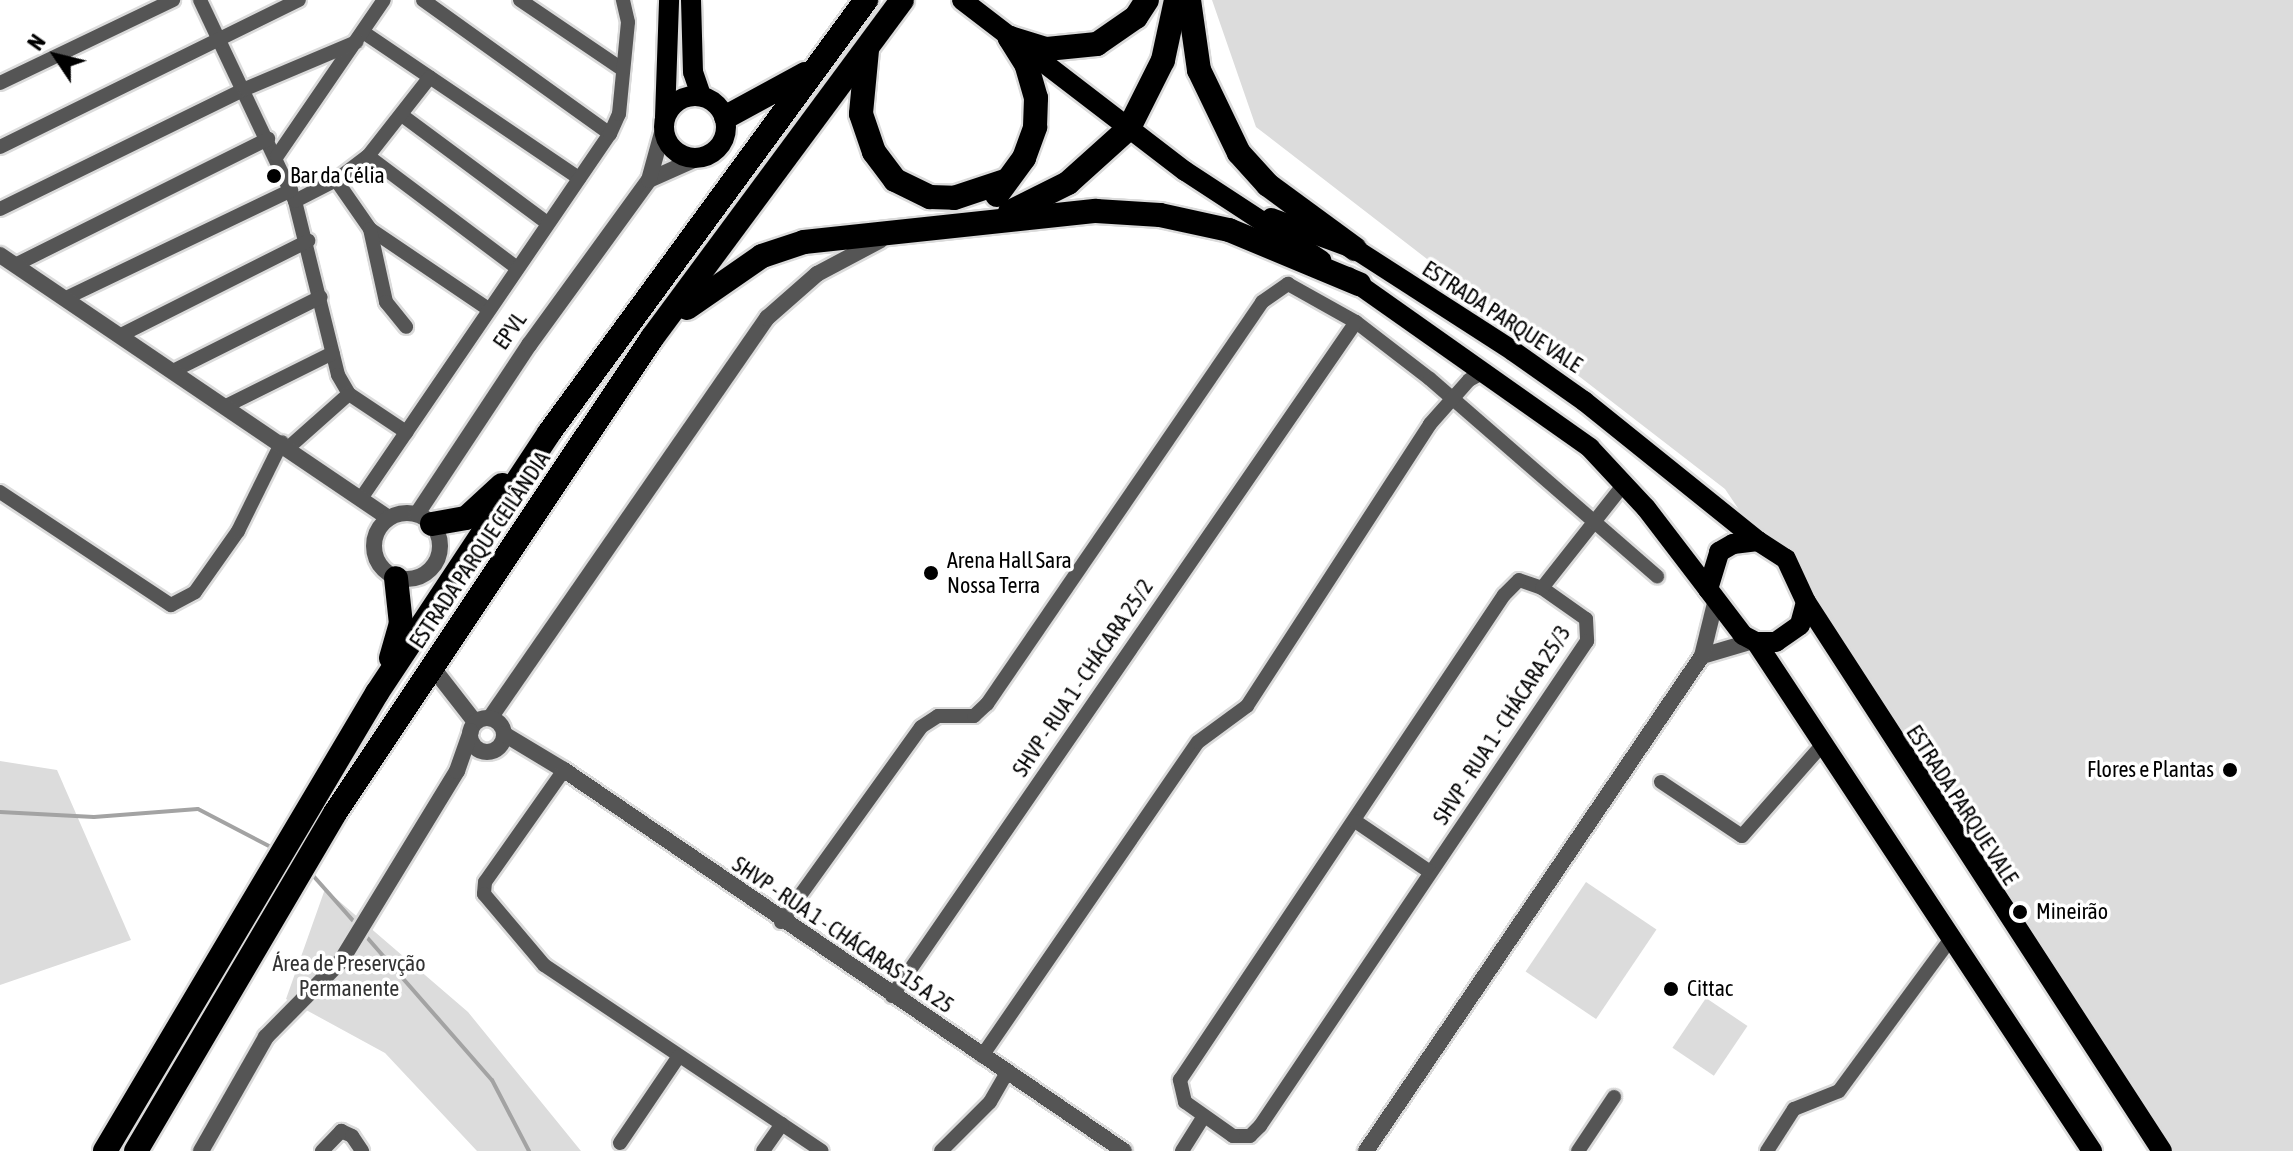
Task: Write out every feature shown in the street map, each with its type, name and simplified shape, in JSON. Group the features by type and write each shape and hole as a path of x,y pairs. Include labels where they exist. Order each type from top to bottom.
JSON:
{"highway":[{"name":"ESTRADA PARQUE CEILÂNDIA","path":"105,1151 285,842 377,693 549,433 866,0"},
{"path":"1010,38 1047,49 1097,44 1136,17 1147,0"},
{"path":"981,222 1034,203 1068,183 1129,128 1163,60 1176,0"},
{"path":"1189,0 1199,70 1239,153 1268,185 1355,249"},
{"name":"ESTRADA PARQUE CEILÂNDIA","path":"136,1151 310,855 652,338 901,1"},
{"path":"981,222 1005,181 1024,158 1035,127 1036,98 1026,64 1010,38"},
{"path":"868,44 861,114 874,152 895,180 930,197 954,198 1005,181"},
{"path":"726,117 817,66"},
{"path":"652,338 708,289 762,256 804,242 1096,211 1160,215 1229,230 1359,284"},
{"path":"424,519 466,518 549,433"},
{"path":"377,693 401,624 396,578"}],"main road":[{"name":"EPVL","path":"664,123 669,0"},
{"path":"691,0 691,60 701,95"},
{"name":"ESTRADA PARQUE VALE","path":"962,0 1233,205 1359,284 1476,371 1573,434 1624,484 1711,596"},
{"path":"701,95 715,101 726,117 721,145 696,159 678,154 664,123 680,98 701,95"},
{"name":"ESTRADA PARQUE VALE","path":"1233,205 1355,249 1557,380 1758,541"},
{"path":"1755,642 1776,642 1794,632 1806,602 1786,559 1758,541 1733,544 1719,552 1711,596 1755,642 2092,1151"},
{"name":"ESTRADA PARQUE VALE","path":"1806,602 2162,1151"}],"street":[{"path":"0,83 173,0"},
{"path":"200,0 293,195 308,241 333,353 349,394 406,432"},
{"path":"0,147 299,0"},
{"path":"277,156 384,0"},
{"path":"423,0 610,134"},
{"path":"520,0 622,69"},
{"path":"362,497 516,267 610,134 619,114 628,22 623,0"},
{"path":"360,37 430,77 579,178"},
{"path":"0,209 245,89 360,37"},
{"path":"64,299 293,195 336,180 368,156 403,116 430,77"},
{"path":"403,116 547,223"},
{"name":"EPVL","path":"424,519 529,345 649,180 664,123"},
{"path":"15,265 268,139"},
{"path":"368,156 516,267"},
{"name":"EPVL","path":"649,180 696,159"},
{"path":"336,180 370,229 488,309"},
{"path":"370,229 386,302 406,327"},
{"path":"201,1151 266,1037 341,961 457,771 479,724 767,318 842,258 908,230"},
{"path":"119,336 308,241"},
{"path":"0,255 286,444 388,518 424,519 440,544 434,565 417,578 396,578 379,566 373,545 388,518"},
{"path":"781,922 921,727 938,716 974,716 987,704 1262,302 1288,284 1299,286 1352,320 1454,398 1657,576"},
{"path":"173,371 321,297"},
{"name":"SHVP - RUA 1 - CHÁCARA 25/2","path":"892,996 1352,320"},
{"path":"226,406 333,353"},
{"path":"982,1056 1198,742 1247,706 1430,424 1476,371"},
{"path":"0,492 171,605 195,592 238,531 286,444 349,394"},
{"path":"1542,588 1624,484"},
{"name":"SHVP - RUA 1 - CHÁCARA 25/3","path":"1519,580 1542,588 1586,619 1587,641 1254,1133 1233,1136 1181,1098 1180,1080 1504,595 1519,580"},
{"path":"1366,1151 1702,656 1711,596"},
{"path":"1702,656 1755,642"},
{"path":"433,668 479,724"},
{"path":"479,724 474,745 494,751"},
{"name":"SHVP - RUA 1 - CHÁCARAS 15 A 25","path":"479,724 504,734 564,770 781,922 1124,1151"},
{"path":"457,771 494,751 504,734"},
{"path":"1661,782 1742,836 1824,743"},
{"name":"SHVP - RUA 1 - CHÁCARAS 15 A 25","path":"494,751 538,754"},
{"path":"564,770 485,882 484,894 544,965 822,1151"},
{"path":"1355,821 1430,872"},
{"path":"1767,1151 1794,1109 1839,1091 1952,937"},
{"path":"620,1143 679,1056"},
{"path":"941,1151 990,1102 1007,1073"},
{"path":"1578,1151 1614,1097"},
{"path":"1182,1151 1204,1116"},
{"path":"763,1151 782,1124"},
{"path":"322,1151 341,1131 352,1136 362,1151"}],"green space":[{"path":"1212,0 2293,0 2293,1151 2173,1151 1725,489 1256,127"},
{"path":"0,761 57,770 131,940 0,985"},
{"path":"1586,882 1656,930 1596,1019 1526,972"},
{"name":"Área de Preservção Permanente","path":"325,889 468,1012 581,1151 477,1151 385,1053 286,999"},
{"path":"1706,998 1747,1026 1714,1076 1672,1048"}],"waterway":[{"path":"0,812 94,817 198,809 275,849"},
{"path":"309,871 356,924"},
{"path":"364,934 492,1080 529,1151"}],"place":[{"name":"Bar da Célia","path":"274,176"},
{"name":"Arena Hall Sara Nossa Terra","path":"931,573"},
{"name":"Flores e Plantas","path":"2230,770"},
{"name":"Mineirão","path":"2020,912"},
{"name":"Cittac","path":"1671,989"}]}
